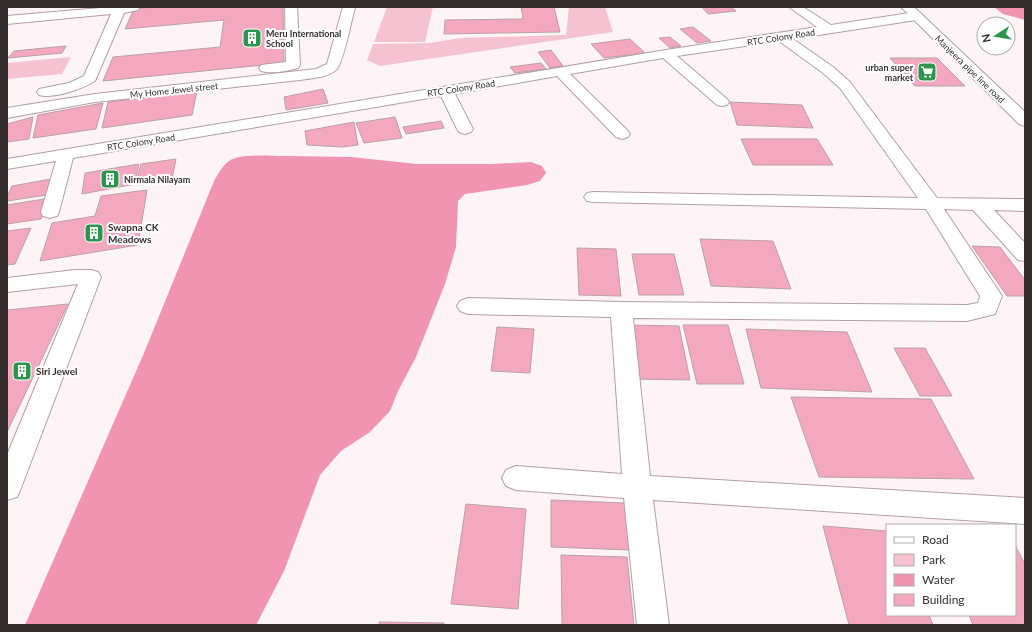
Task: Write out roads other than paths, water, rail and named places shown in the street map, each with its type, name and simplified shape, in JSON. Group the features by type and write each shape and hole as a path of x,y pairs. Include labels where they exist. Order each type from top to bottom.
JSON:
{"street":[{"path":"7,20 119,10 134,7"},
{"path":"30,94 68,88 293,65 291,7"},
{"name":"My Home Jewel street","path":"7,113 95,98 312,74 327,70 333,66 348,7"},
{"path":"795,7 828,29"},
{"path":"68,88 81,84 90,78 119,10"},
{"name":"RTC Colony Road","path":"7,164 666,54 828,29 911,12"},
{"name":"Manjeera pipe line road","path":"911,12 1025,121"},
{"path":"468,306 621,310 967,313 987,309 991,296 932,204 845,85 828,70 781,36"},
{"path":"666,54 722,102"},
{"path":"560,72 622,134"},
{"path":"446,91 465,129"},
{"path":"50,212 66,154"},
{"path":"593,197 1025,205"},
{"path":"978,204 1025,255"},
{"path":"7,286 75,277 91,277 7,488"},
{"path":"621,310 637,487 653,625"},
{"path":"516,478 1025,511"}],"water":[{"path":"994,7 1025,7 1025,20 1016,18 1016,16 1003,14"},
{"path":"240,157 351,157 417,164 491,164 531,162 542,166 546,173 540,181 527,185 465,194 458,201 456,247 445,284 416,357 398,391 390,411 370,432 341,451 320,475 284,571 256,625 25,625 144,353 214,181 220,170 229,161"}],"place":[{"name":"Meru International School","path":"252,38"},
{"name":"urban super market","path":"927,72"},
{"name":"Nirmala Nilayam","path":"110,179"},
{"name":"Swapna CK Meadows","path":"94,233"},
{"name":"Siri Jewel","path":"22,371"}]}
